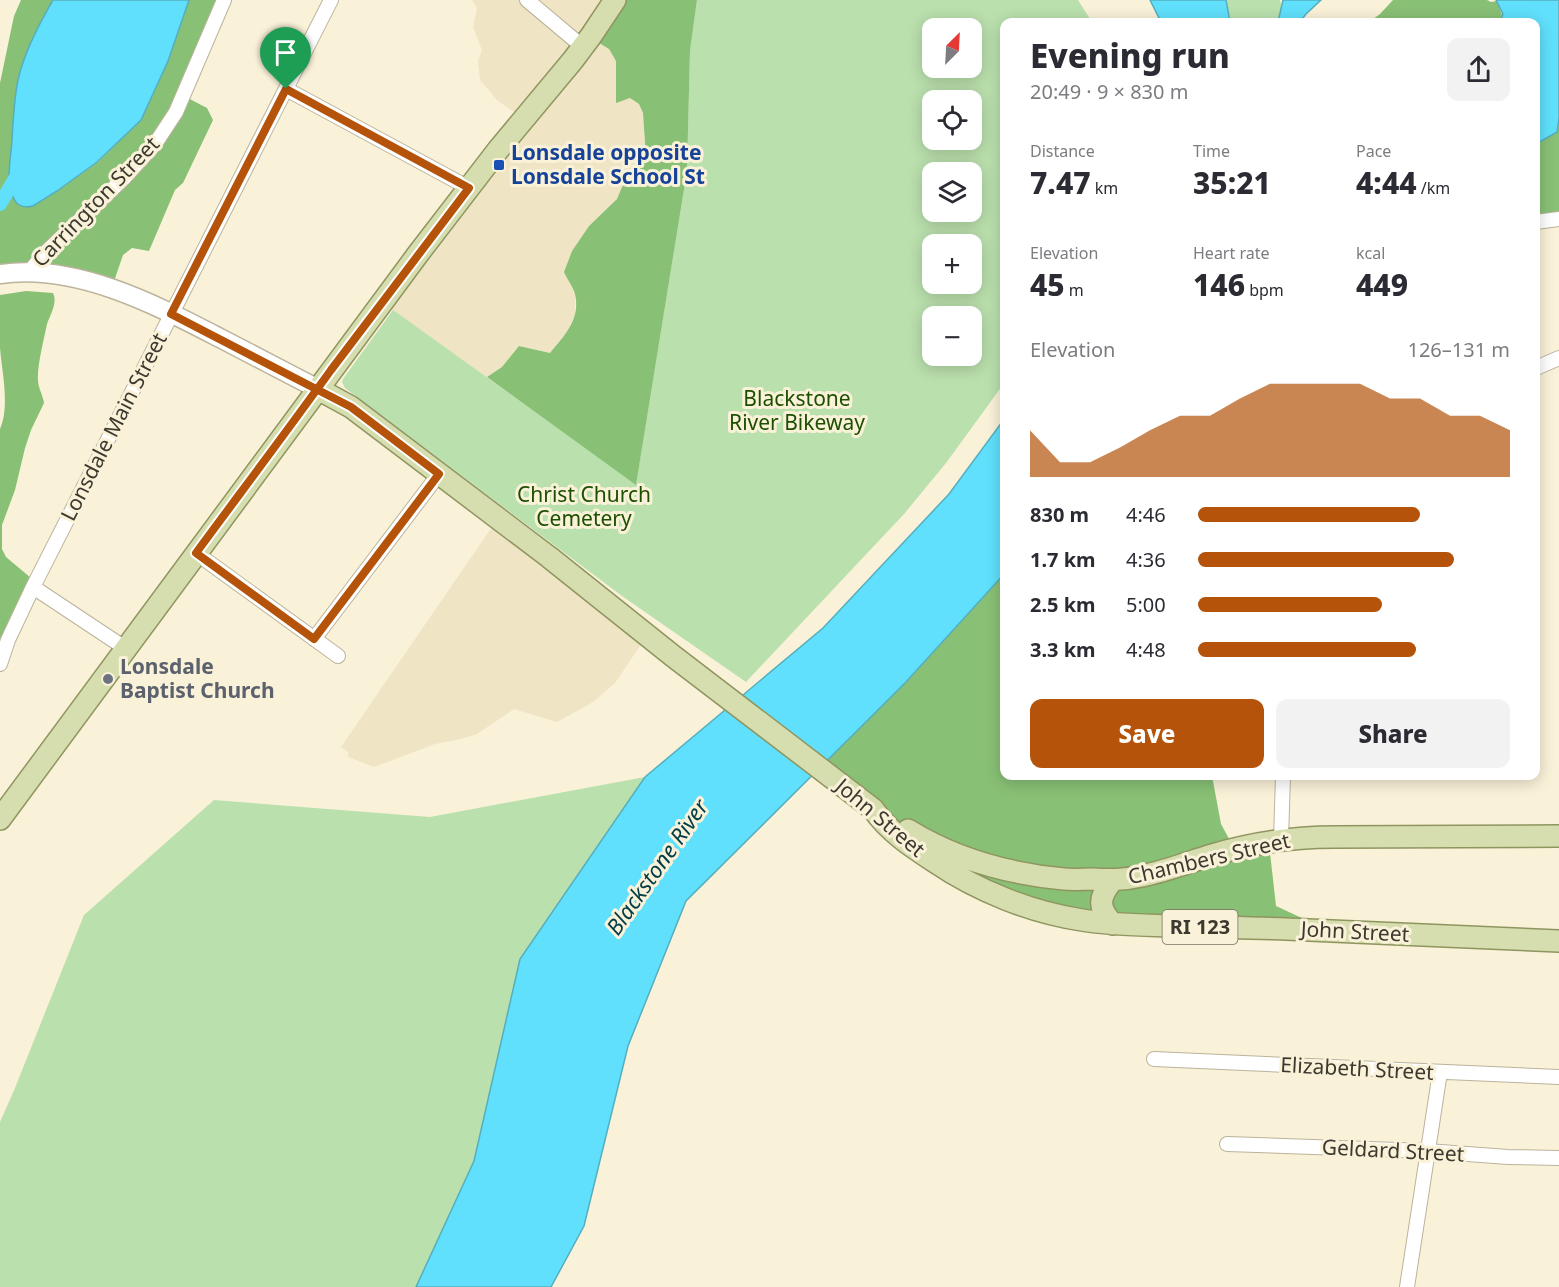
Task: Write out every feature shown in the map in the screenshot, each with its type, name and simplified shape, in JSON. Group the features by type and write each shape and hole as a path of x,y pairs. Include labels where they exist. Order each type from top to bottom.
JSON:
{"main road":[{"path":"0,819 318,389 469,188 583,47 615,0"},
{"name":"RI 123","path":"0,274 47,273 70,276 114,289 171,314 318,389"},
{"name":"John Street","path":"318,389 351,407 549,557 673,656 873,809 880,819 916,850 954,875 981,888 1044,912 1113,924 1559,941"},
{"name":"Chambers Street","path":"873,809 921,838 958,854 1020,874 1067,880 1112,881 1162,872 1212,854 1281,839 1559,836"},
{"path":"981,888 1001,869"},
{"path":"1112,881 1101,904 1103,912 1113,924"}],"street":[{"name":"Carrington Street","path":"28,273 47,251 123,179 156,144 176,112 224,0"},
{"name":"Lonsdale Main Street","path":"0,664 8,640 33,587 331,0"},
{"path":"527,0 583,47"},
{"path":"286,89 469,188"},
{"path":"1540,221 1559,219"},
{"path":"1540,366 1559,358"},
{"path":"314,639 439,474"},
{"path":"196,553 338,656"},
{"path":"33,587 125,648"},
{"path":"1281,839 1283,780"},
{"name":"Elizabeth Street","path":"1154,1059 1559,1077"},
{"path":"1407,1287 1440,1072"},
{"name":"Geldard Street","path":"1227,1144 1559,1158"}],"shaded area":[{"path":"472,0 617,0 609,49 616,61 616,102 630,98 639,104 643,113 646,157 622,187 617,199 589,226 572,251 564,272 575,294 575,314 567,332 550,353 519,346 502,367 487,377 385,305 524,119 497,100 480,80 478,61 482,50 473,27 477,8"},
{"path":"496,521 642,643 615,683 593,702 557,722 514,709 477,734 435,744 374,767 348,757 348,752 341,747"}],"green space":[{"path":"21,0 53,0 24,59 14,104 10,165 12,192 14,199 33,206 98,162 141,120 168,61 189,0 222,0 184,96 207,108 213,120 183,183 175,190 149,251 132,248 123,255 111,290 0,277 0,83 14,16"},
{"path":"617,0 697,0 690,51 687,171 636,485 487,377 502,367 519,346 550,353 566,333 576,311 575,294 564,272 572,251 589,226 617,199 622,187 646,157 643,113 639,104 630,98 616,103 616,61 609,49 593,39"},
{"name":"Blackstone River Bikeway","path":"697,0 1078,0 1089,18 1000,18 1000,389 946,463 904,514 746,682 622,596 345,388 343,379 393,310 636,484 687,171 690,51"},
{"path":"1224,0 1280,0 1284,18 1227,18"},
{"path":"1393,0 1487,0 1497,1 1502,15 1501,18 1374,18"},
{"path":"1559,85 1559,221 1540,223 1540,117"},
{"path":"26,291 53,293 55,301 47,324 39,367 38,383 44,403 31,430 15,490 2,525 2,549 6,557 31,578 0,649 0,429 5,400 0,348 0,295"},
{"path":"1000,576 1000,780 1213,780 1221,824 1234,848 1269,844 1276,906 1304,919 1301,927 1120,923 985,887 818,766"},
{"path":"645,777 520,959 474,1161 416,1287 0,1287 0,1122 84,915 214,800 430,817"}],"water":[{"path":"53,0 189,0 168,61 141,120 97,162 33,206 25,207 16,202 11,192 9,170 18,80 37,28"},
{"path":"1150,0 1226,0 1229,18 1159,18"},
{"path":"1283,0 1321,0 1303,18 1279,18"},
{"path":"1496,0 1559,0 1559,118 1557,132 1540,142 1540,18 1502,18 1503,14"},
{"name":"Blackstone River","path":"1000,425 1000,578 905,683 686,901 628,1046 584,1226 551,1287 416,1287 474,1161 520,959 645,777 823,628 949,494"}],"waterway":[{"path":"0,204 19,172"}],"place":[{"name":"Lonsdale opposite Lonsdale School St","path":"499,165"},
{"name":"Lonsdale Baptist Church","path":"108,679"}],"route":[{"path":"286,89 171,314 205,330 318,389 351,407 439,474 314,639 196,553 271,453 318,389 331,370 469,188 286,89"}],"park label":[{"name":"Christ Church Cemetery","path":"584,507"}]}
